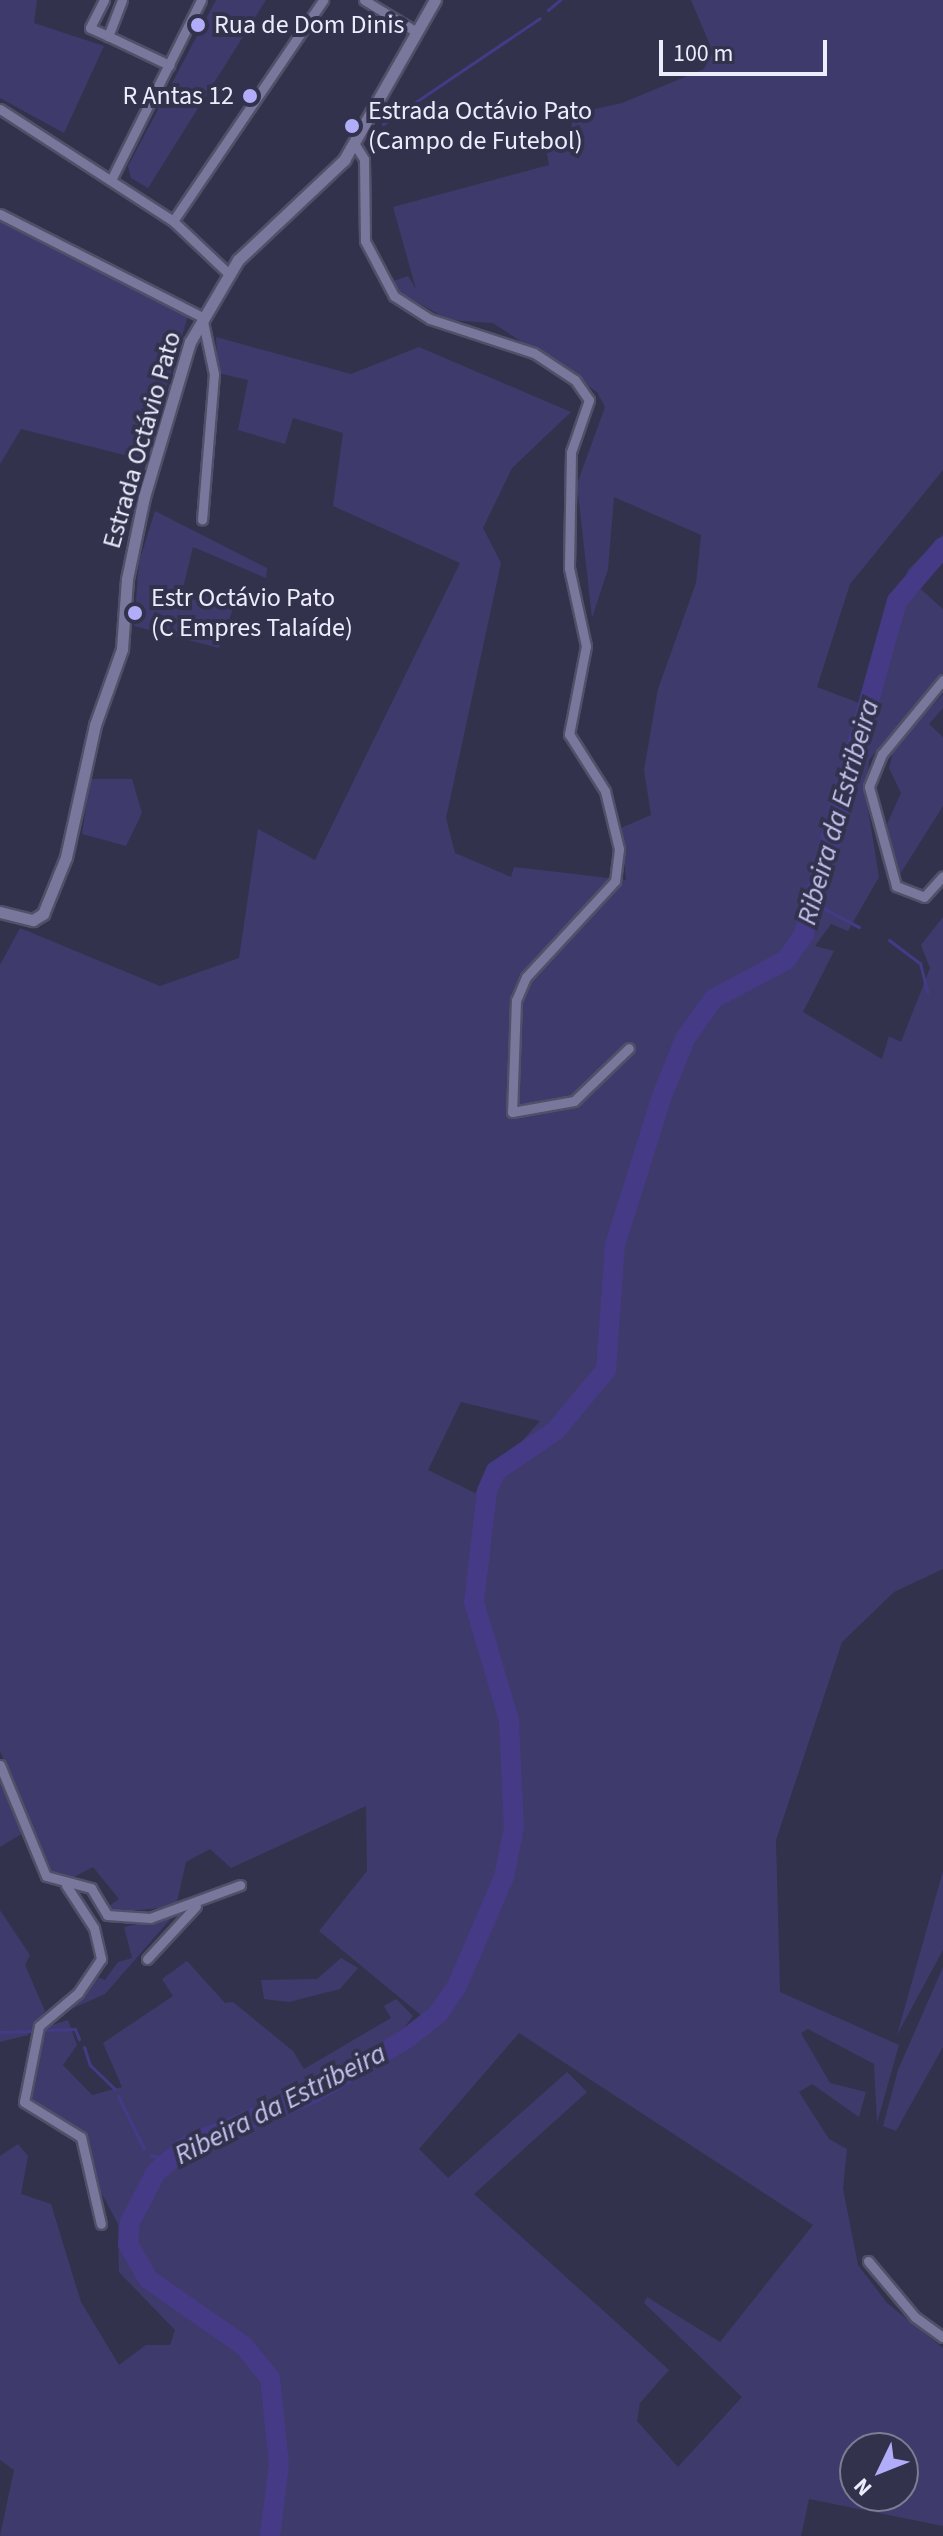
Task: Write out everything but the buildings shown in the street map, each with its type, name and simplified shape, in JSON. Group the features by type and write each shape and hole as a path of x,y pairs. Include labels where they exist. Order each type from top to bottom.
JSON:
{"street":[{"path":"104,0 90,28 169,65"},
{"path":"108,36 122,0"},
{"path":"112,178 201,0"},
{"path":"173,221 323,0"},
{"path":"364,0 415,31"},
{"name":"Estrada Octávio Pato","path":"0,912 33,920 53,894 95,725 122,649 127,579 144,497 202,317 229,274 335,171 435,0"},
{"path":"0,109 112,178 173,221 229,274"},
{"path":"354,143 364,159 365,241 394,296 430,319 534,353 575,380 589,400 571,452 569,568 586,646 569,734 605,791 619,849 615,881 526,977 516,1000 512,1112 566,1105 629,1048"},
{"path":"0,214 202,317 214,374 202,520"},
{"path":"943,680 882,754 869,787 896,886 924,897 943,876"},
{"path":"0,1765 46,1876 66,1885 91,1888 107,1915 123,1920 196,1906 240,1885"},
{"path":"66,1885 94,1928 101,1959 78,1993 39,2026 24,2102 81,2137 101,2224"},
{"path":"147,1959 196,1906"},
{"path":"868,2261 915,2317 943,2337"}],"shaded area":[{"path":"0,0 37,0 34,23 104,46 64,133 0,98"},
{"path":"216,0 266,0 148,188 131,178 128,166"},
{"path":"691,0 943,0 943,470 850,584 817,687 859,703 908,570 943,535 943,563 916,585 943,609 943,673 869,760 867,803 879,877 848,931 831,924 815,946 834,951 803,1012 882,1059 889,1036 901,1042 930,968 921,945 943,917 943,1569 894,1592 842,1642 776,1840 780,1992 899,2045 877,2123 874,2064 808,2029 801,2033 830,2083 866,2092 859,2117 812,2084 799,2092 829,2139 847,2149 843,2189 858,2265 887,2303 943,2348 943,2526 874,2512 919,2512 919,2432 839,2432 839,2505 809,2499 801,2536 0,2536 14,2470 0,2460 0,2156 18,2144 28,2156 21,2194 51,2204 81,2302 119,2365 146,2345 170,2345 175,2330 119,2272 118,2224 96,2183 86,2134 28,2102 43,2028 68,2020 77,2045 63,2065 92,2095 122,2087 103,2043 173,1996 162,1979 187,1961 225,2003 233,2002 293,2051 304,2069 391,2018 384,2006 396,1999 413,2016 404,2028 422,2016 319,1931 367,1871 366,1806 231,1868 210,1849 186,1862 176,1906 115,1913 109,1906 119,1899 93,1867 72,1878 53,1873 0,1751 0,965 20,928 160,986 239,958 258,829 315,860 460,563 333,506 343,433 293,418 285,444 238,430 248,380 218,373 216,337 351,374 419,347 571,412 512,468 483,528 501,563 446,818 455,853 511,877 514,867 626,880 621,828 651,815 644,770 658,689 696,583 701,535 614,497 608,569 592,618 577,484 605,407 597,392 493,323 449,320 399,292 391,282 408,276 416,289 393,207 549,165 546,148 570,139 574,104 591,110 622,103 704,69 713,52","holes":["461,1402 540,1421 475,1493 428,1470","519,2033 813,2225 720,2342 647,2297 644,2303 742,2397 678,2467 637,2421 640,2403 669,2370 474,2194 587,2092 567,2072 448,2178 419,2149"]},
{"path":"0,221 188,316 144,460 21,429 0,464"},
{"path":"155,511 267,568 266,578 193,547 183,588 234,606 219,648 134,626 139,562"},
{"path":"943,694 943,708 929,724 943,737 943,806 897,879 887,824 901,793 889,768 894,748"},
{"path":"90,779 132,779 142,813 126,846 82,834"},
{"path":"0,1782 23,1833 0,1847"},
{"path":"943,1871 943,1950 897,2035"},
{"path":"0,1910 30,1955 25,1965 45,2011 28,2035 0,2042"},
{"path":"174,1915 105,1994 60,2014 94,1976 105,1980 118,1962 132,1958 124,1927"},
{"path":"341,1958 358,1968 340,1989 289,2002 264,1999 261,1980 317,1979"},
{"path":"943,1967 943,2047 896,2131 883,2126 898,2070"}],"waterway":[{"path":"548,10 560,0"},
{"path":"383,124 540,18"},
{"name":"Ribeira da Estribeira","path":"270,2536 279,2465 270,2378 244,2346 148,2279 128,2244 130,2222 156,2172 188,2145 312,2094 406,2039 438,2014 457,1986 504,1877 514,1828 509,1720 474,1602 487,1491 496,1471 555,1431 606,1370 615,1245 663,1093 685,1039 713,999 786,960 804,934 897,601 943,547"},
{"path":"813,903 859,927"},
{"path":"889,940 920,963 927,992"},
{"path":"45,2030 75,2029 79,2039"},
{"path":"0,2032 34,2031"},
{"path":"84,2047 90,2065 115,2089"},
{"path":"118,2096 144,2149"},
{"path":"150,2155 169,2159"}],"place":[{"name":"Rua de Dom Dinis","path":"198,25"},
{"name":"R Antas 12","path":"250,96"},
{"name":"Estrada Octávio Pato (Campo de Futebol)","path":"352,126"},
{"name":"Estr Octávio Pato (C Empres Talaíde)","path":"135,613"}]}
